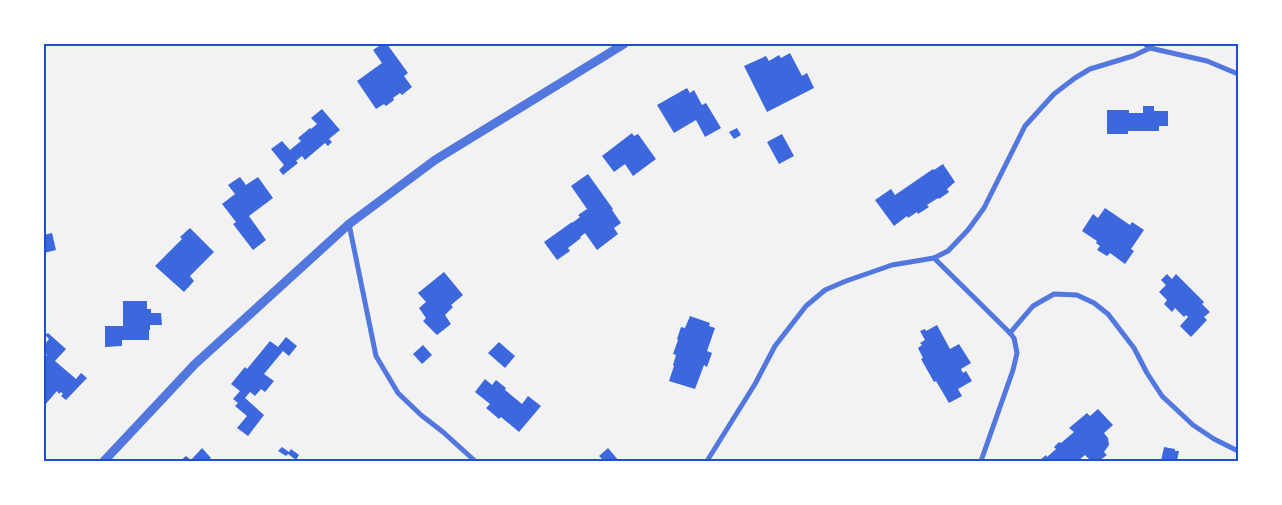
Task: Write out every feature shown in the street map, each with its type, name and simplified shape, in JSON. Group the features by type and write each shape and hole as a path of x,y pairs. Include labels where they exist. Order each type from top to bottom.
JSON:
{"street":[{"path":"104,461 195,364 349,224 435,160 624,44"},
{"path":"1144,44 1150,48 1207,61 1238,74"},
{"path":"707,461 755,384 775,346 806,306 825,290 846,281 892,265 934,258 948,251 968,230 984,208 1025,126 1054,94 1090,69 1133,56 1150,48"},
{"path":"349,224 376,356 398,393 475,461"},
{"path":"934,258 1014,338 1017,352 1013,370 981,461"},
{"path":"1010,333 1033,306 1054,294 1077,295 1094,303 1108,314 1134,348 1162,396 1193,425 1238,451"}],"building":[{"path":"382,44 387,44 408,73 404,76 412,87 402,95 400,93 393,98 394,100 386,106 384,104 376,109 357,81 382,63 373,50"},
{"path":"790,53 802,76 807,73 814,88 767,112 744,66 766,56 769,61 779,55 781,58"},
{"path":"687,88 690,93 694,90 702,105 706,103 721,128 705,137 696,120 674,133 657,105"},
{"path":"1143,106 1154,106 1154,111 1168,111 1168,126 1159,126 1159,131 1128,131 1128,134 1107,134 1107,110 1129,110 1129,113 1143,113"},
{"path":"322,109 340,130 329,139 332,142 328,146 325,143 305,160 302,156 296,161 298,163 283,175 279,170 284,165 271,149 282,141 290,150 301,141 298,138 317,124 311,118"},
{"path":"737,128 741,135 734,139 729,132"},
{"path":"632,133 634,136 638,134 656,159 633,176 625,164 614,172 602,156"},
{"path":"782,134 794,156 779,164 767,142"},
{"path":"943,164 955,182 947,189 949,192 927,205 929,207 918,214 917,212 908,218 907,216 894,226 875,200 891,189 895,195"},
{"path":"588,174 621,223 614,228 618,234 597,250 585,233 568,248 570,251 557,260 544,242 580,217 578,215 587,209 571,186"},
{"path":"240,177 246,185 258,177 273,198 249,216 266,240 253,250 233,224 236,222 222,204 235,194 228,185"},
{"path":"1105,208 1130,225 1132,222 1144,230 1131,249 1134,251 1125,264 1110,253 1107,256 1097,250 1100,246 1096,243 1097,241 1082,231 1093,214 1098,218"},
{"path":"190,228 214,252 190,276 194,281 184,292 155,266 182,239 180,237"},
{"path":"52,233 56,250 44,253 44,235"},
{"path":"444,272 463,295 451,305 453,307 445,315 451,324 437,335 423,321 426,318 419,308 426,302 418,293"},
{"path":"1167,274 1172,279 1176,274 1204,302 1202,304 1210,312 1204,317 1207,320 1191,337 1180,326 1188,317 1186,315 1184,317 1175,308 1172,312 1164,304 1167,300 1159,292 1166,285 1161,280"},
{"path":"123,301 147,301 147,309 151,309 151,313 161,313 162,325 150,325 149,340 122,340 122,346 105,347 105,326 123,326"},
{"path":"690,316 710,323 709,326 715,328 707,351 712,353 707,367 704,365 695,389 669,381 674,366 676,355 673,354 677,339 681,327 685,328"},
{"path":"937,325 950,349 959,344 971,363 961,369 963,373 966,371 972,381 958,389 962,396 949,403 921,359 923,358 918,348 922,345 920,343 925,340 920,331 925,329 926,331"},
{"path":"48,333 66,349 55,361 76,379 81,373 87,378 66,400 61,396 63,394 61,392 59,394 57,391 44,406 44,385 46,383 44,381 44,359 47,355 44,352 44,345 49,339 45,335"},
{"path":"286,337 297,346 289,356 283,351 264,374 274,381 265,392 261,389 255,396 250,392 245,398 264,415 248,436 237,428 247,416 235,406 238,403 233,399 240,391 231,384 245,367 247,369 270,341 278,347"},
{"path":"499,342 515,356 505,368 488,353"},
{"path":"423,345 432,355 422,364 413,354"},
{"path":"485,379 492,385 496,380 522,404 528,396 541,406 519,432 501,417 499,419 486,408 490,404 475,392"},
{"path":"1098,409 1113,425 1104,433 1108,438 1109,445 1104,452 1107,455 1099,461 1091,461 1085,455 1078,461 1039,461 1046,455 1047,457 1056,449 1054,447 1059,442 1061,443 1074,432 1069,428 1087,413 1090,416"},
{"path":"282,447 289,452 291,449 299,455 296,460 288,454 286,456 278,451"},
{"path":"1164,447 1179,451 1177,461 1161,461"},
{"path":"202,448 211,458 208,461 180,461 186,456 191,460"},
{"path":"608,448 619,461 604,461 599,456"}]}
